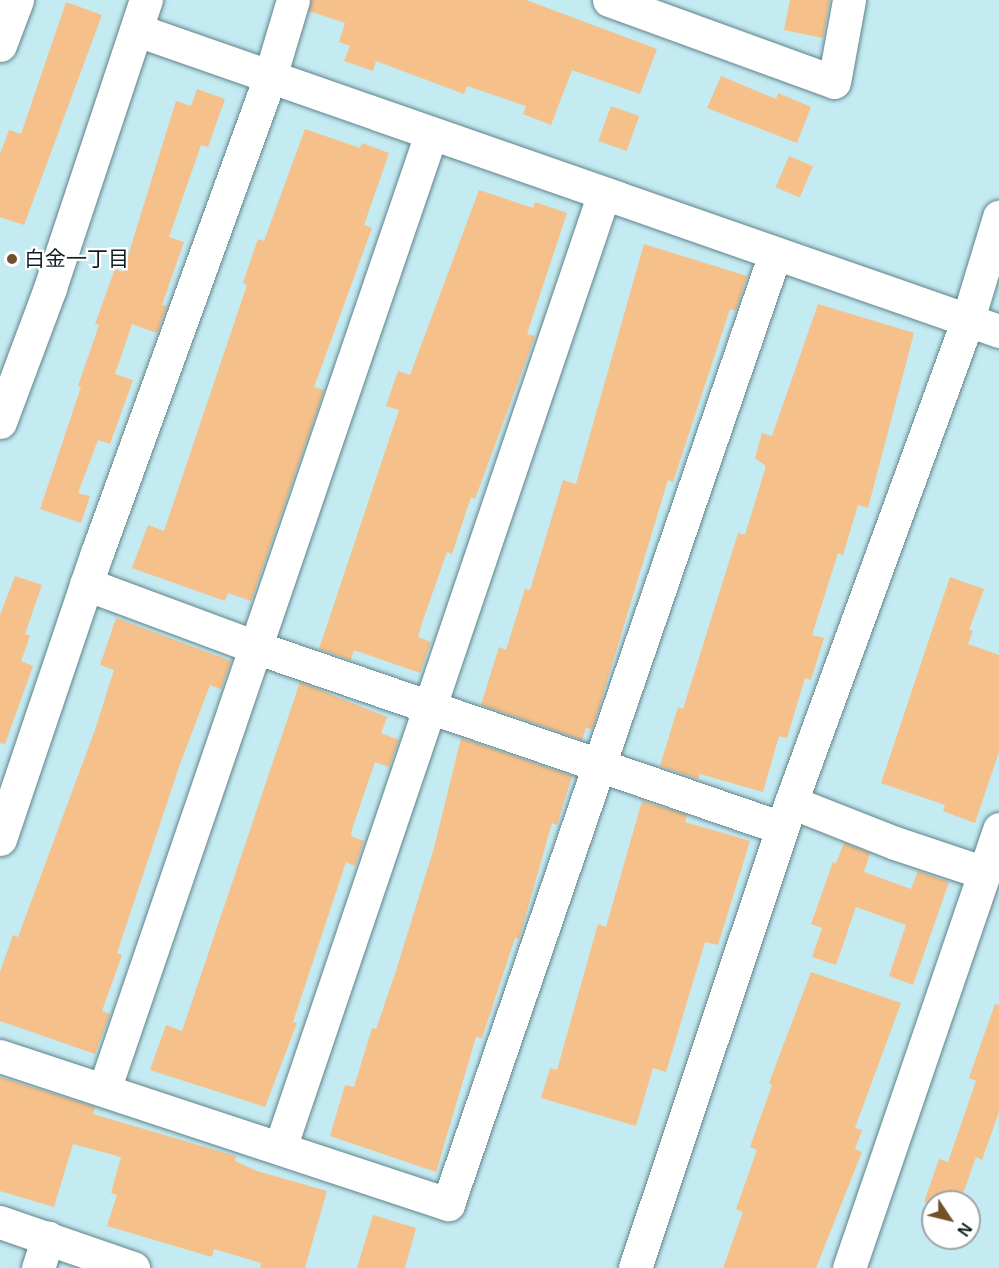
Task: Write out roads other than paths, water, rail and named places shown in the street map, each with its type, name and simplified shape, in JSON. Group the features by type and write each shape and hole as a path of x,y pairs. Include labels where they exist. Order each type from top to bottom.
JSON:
{"street":[{"path":"0,45 17,0"},
{"path":"0,839 86,584 270,77 293,0"},
{"path":"609,0 668,10 834,82 849,0"},
{"path":"0,422 141,15 270,77 999,331"},
{"path":"104,1090 431,134"},
{"path":"280,1148 604,193"},
{"path":"635,1268 787,815 968,320 999,217"},
{"path":"0,1056 448,1204 775,254"},
{"path":"86,584 255,647 599,765 895,843 982,872"},
{"path":"849,1268 982,872 999,830"},
{"path":"0,1222 43,1253 133,1268"}],"place":[{"name":"白金一丁目","path":"12,259"}]}
